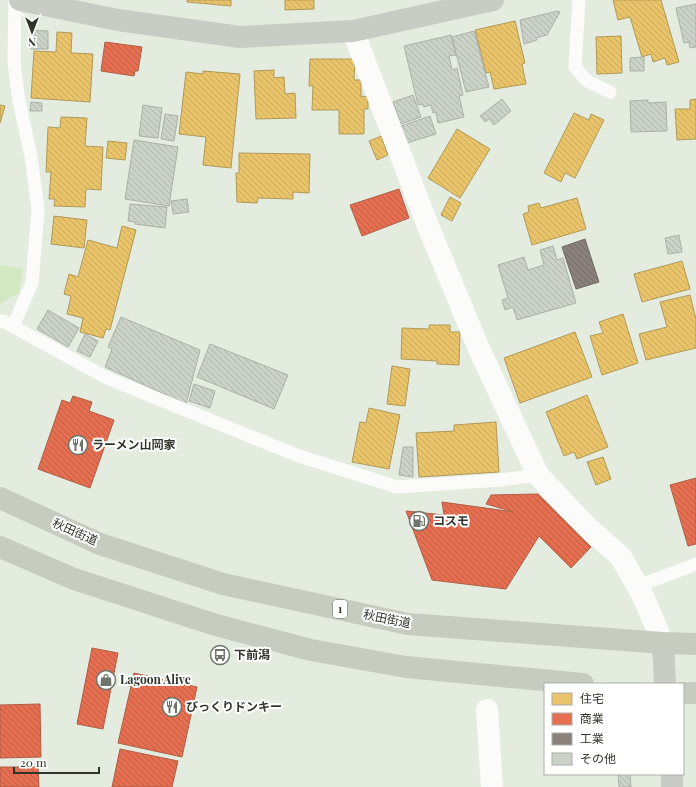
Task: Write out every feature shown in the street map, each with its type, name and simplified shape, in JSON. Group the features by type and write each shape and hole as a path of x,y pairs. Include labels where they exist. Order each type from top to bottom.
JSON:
{"main road":[{"name":"秋田街道","path":"0,498 100,544 231,586 408,624 663,643 696,644"},
{"path":"0,547 74,579 216,625 311,650 406,667 573,683"},
{"path":"684,693 696,694"}],"street":[{"path":"20,0 118,20 240,37 353,32 493,0"},
{"path":"353,32 428,226 479,350 538,475 586,526 621,557 643,596 663,643 666,683"},
{"path":"487,710 492,787"},
{"path":"672,775 672,787"}],"lane":[{"path":"13,326 32,283 38,210 31,156 19,101 14,62 15,0"},
{"path":"579,0 576,67 587,81 610,92"},
{"path":"0,322 3,321 13,326 108,378 296,455 397,487 500,480 538,475"},
{"path":"638,586 696,564"}],"green space":[{"path":"0,265 23,269 19,293 0,304"}],"building: 住宅":[{"path":"187,0 231,0 231,6 187,2"},
{"path":"285,0 314,0 314,9 285,10"},
{"path":"613,0 661,0 679,62 667,65 665,58 653,62 651,54 642,57 630,17 618,20"},
{"path":"515,21 525,63 522,64 526,84 494,89 490,72 486,73 475,30"},
{"path":"57,32 72,33 71,53 93,54 90,102 31,98 34,51 56,52"},
{"path":"621,36 622,73 597,74 596,37"},
{"path":"310,59 355,59 354,80 361,80 361,96 368,97 368,109 364,109 364,134 339,134 339,110 312,110 313,86 309,86"},
{"path":"274,70 274,78 284,77 285,94 295,93 296,118 256,119 254,71"},
{"path":"203,71 240,74 231,168 203,165 206,137 179,134 186,72 203,74"},
{"path":"696,99 696,139 677,140 675,109 690,109 690,100"},
{"path":"0,105 5,106 0,123"},
{"path":"574,113 589,120 591,114 604,120 575,178 565,173 561,182 544,173"},
{"path":"61,117 87,118 85,146 103,147 101,190 86,189 85,207 54,206 55,199 49,199 51,172 46,172 48,127 60,128"},
{"path":"457,129 490,149 460,198 428,178"},
{"path":"381,136 388,155 377,160 369,141"},
{"path":"108,141 127,143 125,160 106,158"},
{"path":"239,153 310,154 309,193 293,192 293,199 258,198 257,203 237,202 236,173 239,173"},
{"path":"450,197 461,203 452,221 441,215"},
{"path":"577,198 586,229 532,245 523,214 529,212 528,206 539,203 541,208"},
{"path":"54,216 87,220 84,248 51,244"},
{"path":"122,226 136,230 110,330 106,329 103,338 80,332 83,318 67,314 71,296 64,294 69,274 78,277 88,240 117,248"},
{"path":"682,261 690,289 642,302 634,274"},
{"path":"690,295 696,319 696,348 646,360 639,334 667,327 660,302"},
{"path":"623,314 638,363 602,375 590,336 603,333 599,322"},
{"path":"429,325 450,325 450,332 460,332 459,365 437,364 437,361 401,359 402,328 429,329"},
{"path":"575,332 592,377 520,403 504,358"},
{"path":"392,366 410,369 405,406 387,404"},
{"path":"587,395 608,447 577,459 574,452 564,456 546,412"},
{"path":"369,408 400,415 389,469 352,462 360,422 366,423"},
{"path":"496,422 499,472 419,477 416,433 454,431 454,425"},
{"path":"603,457 611,479 596,485 587,462"}],"building: 商業":[{"path":"105,42 142,47 138,71 135,71 134,76 101,71"},
{"path":"399,189 409,218 362,236 350,205"},
{"path":"73,396 92,402 89,411 114,420 90,488 38,469 62,400 70,403"},
{"path":"696,478 696,544 688,546 670,485"},
{"path":"538,494 591,547 571,568 539,536 506,589 432,580 406,511 444,515 442,502 514,512 486,504 491,495"},
{"path":"92,648 118,653 103,729 77,724"},
{"path":"134,673 197,687 182,757 118,743"},
{"path":"40,704 41,757 0,758 0,705"},
{"path":"120,749 178,761 172,787 112,787"},
{"path":"0,767 38,767 39,787 0,787"}],"building: 工業":[{"path":"585,239 599,282 576,289 562,247"}],"building: その他":[{"path":"696,4 696,47 690,48 689,42 684,43 676,8"},
{"path":"558,11 560,12 547,35 536,38 537,40 524,44 520,20"},
{"path":"32,30 48,31 48,49 31,49"},
{"path":"474,31 489,87 466,92 452,37"},
{"path":"451,35 456,55 449,56 452,70 457,68 463,95 459,96 464,117 438,123 436,112 433,113 431,105 424,107 423,104 418,105 404,46"},
{"path":"644,57 644,71 630,71 630,58"},
{"path":"413,95 421,117 401,124 393,102"},
{"path":"502,99 511,111 494,125 489,119 485,122 480,116"},
{"path":"648,100 648,103 666,102 667,131 631,132 630,101"},
{"path":"31,102 42,103 42,111 30,111"},
{"path":"143,105 162,108 158,138 139,136"},
{"path":"165,114 178,116 174,141 161,139"},
{"path":"430,116 436,134 407,143 401,126"},
{"path":"134,140 178,147 169,206 125,199"},
{"path":"187,199 189,212 173,214 171,201"},
{"path":"130,204 167,207 165,228 135,224 135,222 128,221"},
{"path":"679,235 682,252 668,254 665,238"},
{"path":"553,246 557,260 563,258 576,303 517,320 513,307 505,310 502,300 508,298 498,265 524,257 528,270 544,265 540,250"},
{"path":"48,310 79,328 68,347 37,329"},
{"path":"121,317 200,350 186,404 105,367 112,349 108,347"},
{"path":"85,334 98,341 90,357 77,351"},
{"path":"210,344 288,375 274,409 197,377"},
{"path":"194,384 215,391 210,408 189,401"},
{"path":"403,447 413,447 413,477 399,475"},
{"path":"618,775 630,775 631,787 619,787"}],"place":[{"name":"ラーメン山岡家","path":"78,445"},
{"name":"コスモ","path":"419,521"},
{"name":"下前潟","path":"220,655"},
{"name":"Lagoon Alive","path":"106,680"},
{"name":"びっくりドンキー","path":"172,707"}]}
